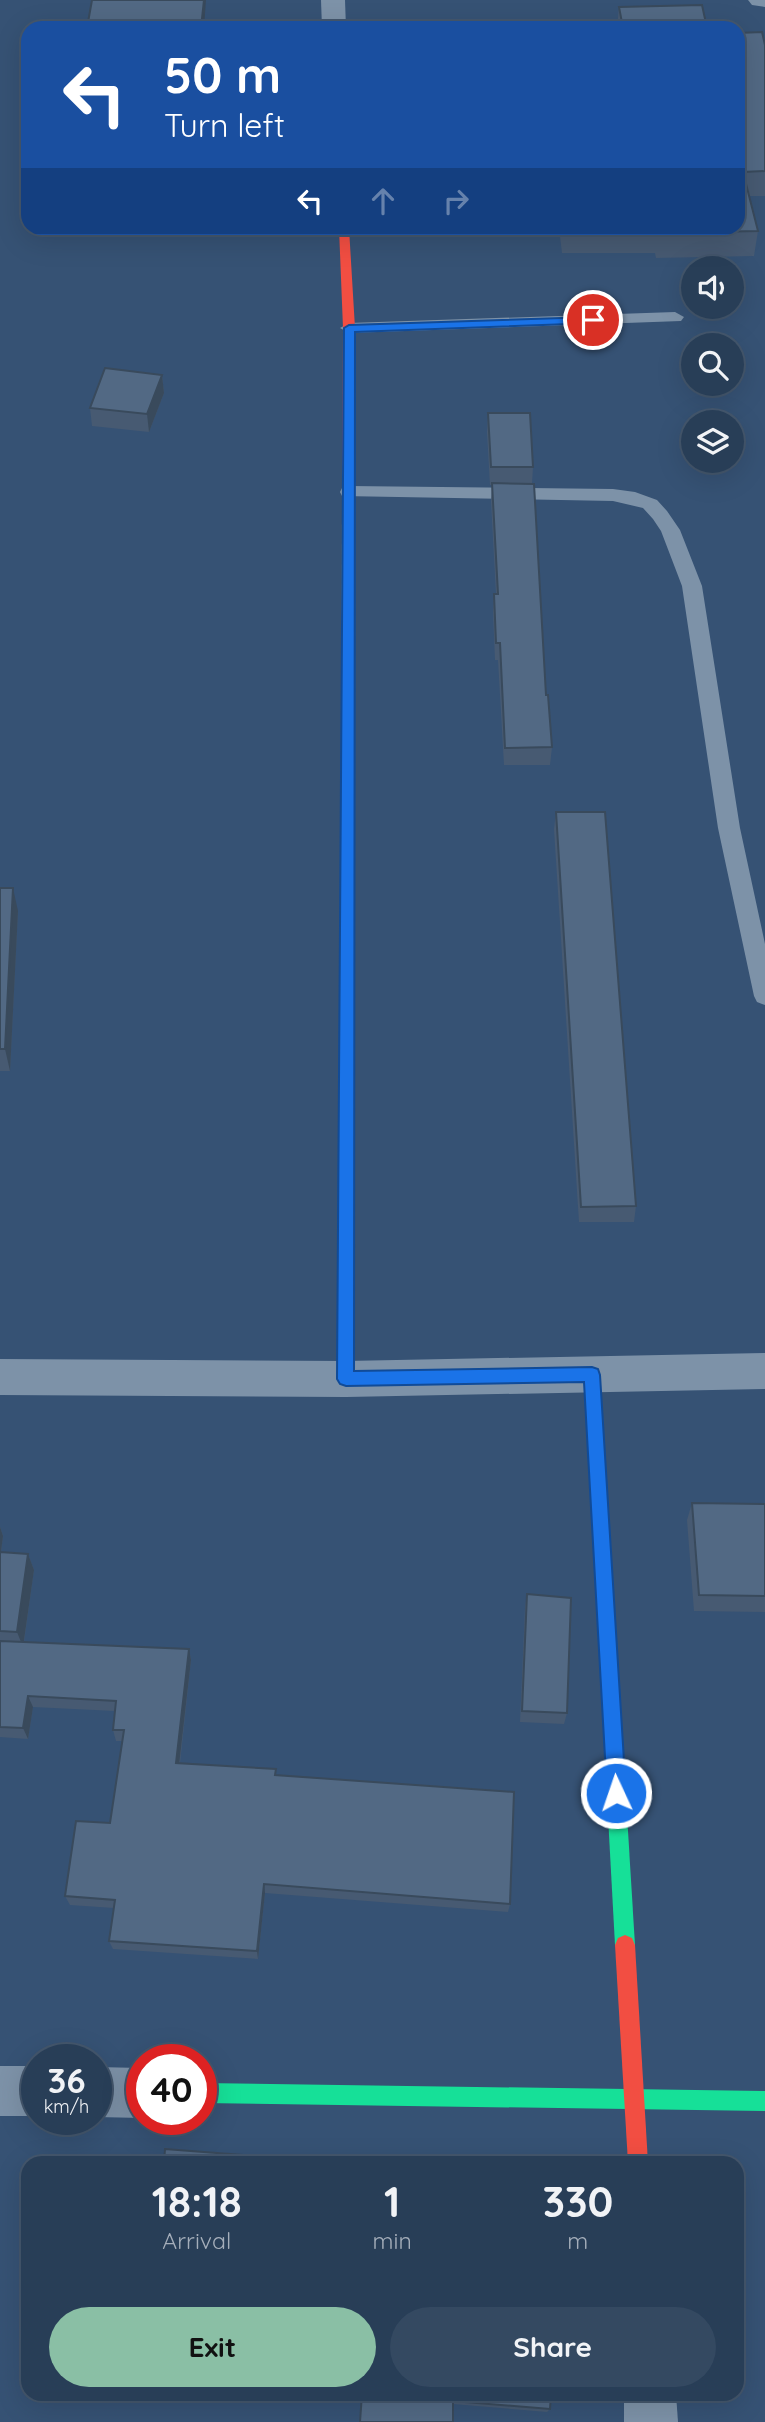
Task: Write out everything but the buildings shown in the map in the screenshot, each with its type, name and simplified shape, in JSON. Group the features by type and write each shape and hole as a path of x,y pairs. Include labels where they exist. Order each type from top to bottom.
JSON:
{"street":[{"path":"333,0 334,21"},
{"path":"344,235 349,328 346,1379"},
{"path":"0,1377 346,1379 765,1371"},
{"path":"592,1375 638,2156"},
{"path":"0,2091 21,2091"},
{"path":"217,2094 765,2101"},
{"path":"650,2401 652,2422"}],"lane":[{"path":"349,328 675,317"},
{"path":"349,492 614,495 635,498 650,504 660,515 670,530 692,586 729,828 765,996"}],"traffic: fast":[{"path":"347,1155 348,834"},
{"path":"592,1375 625,1945"},
{"path":"217,2093 765,2101"}],"traffic: slow":[{"path":"348,515 348,834"},
{"path":"346,1379 347,1155"}],"traffic: jam":[{"path":"344,235 349,328 348,515"},
{"path":"625,1945 638,2156"}],"route":[{"path":"593,320 349,328 346,1379 592,1375 616,1793"}]}
